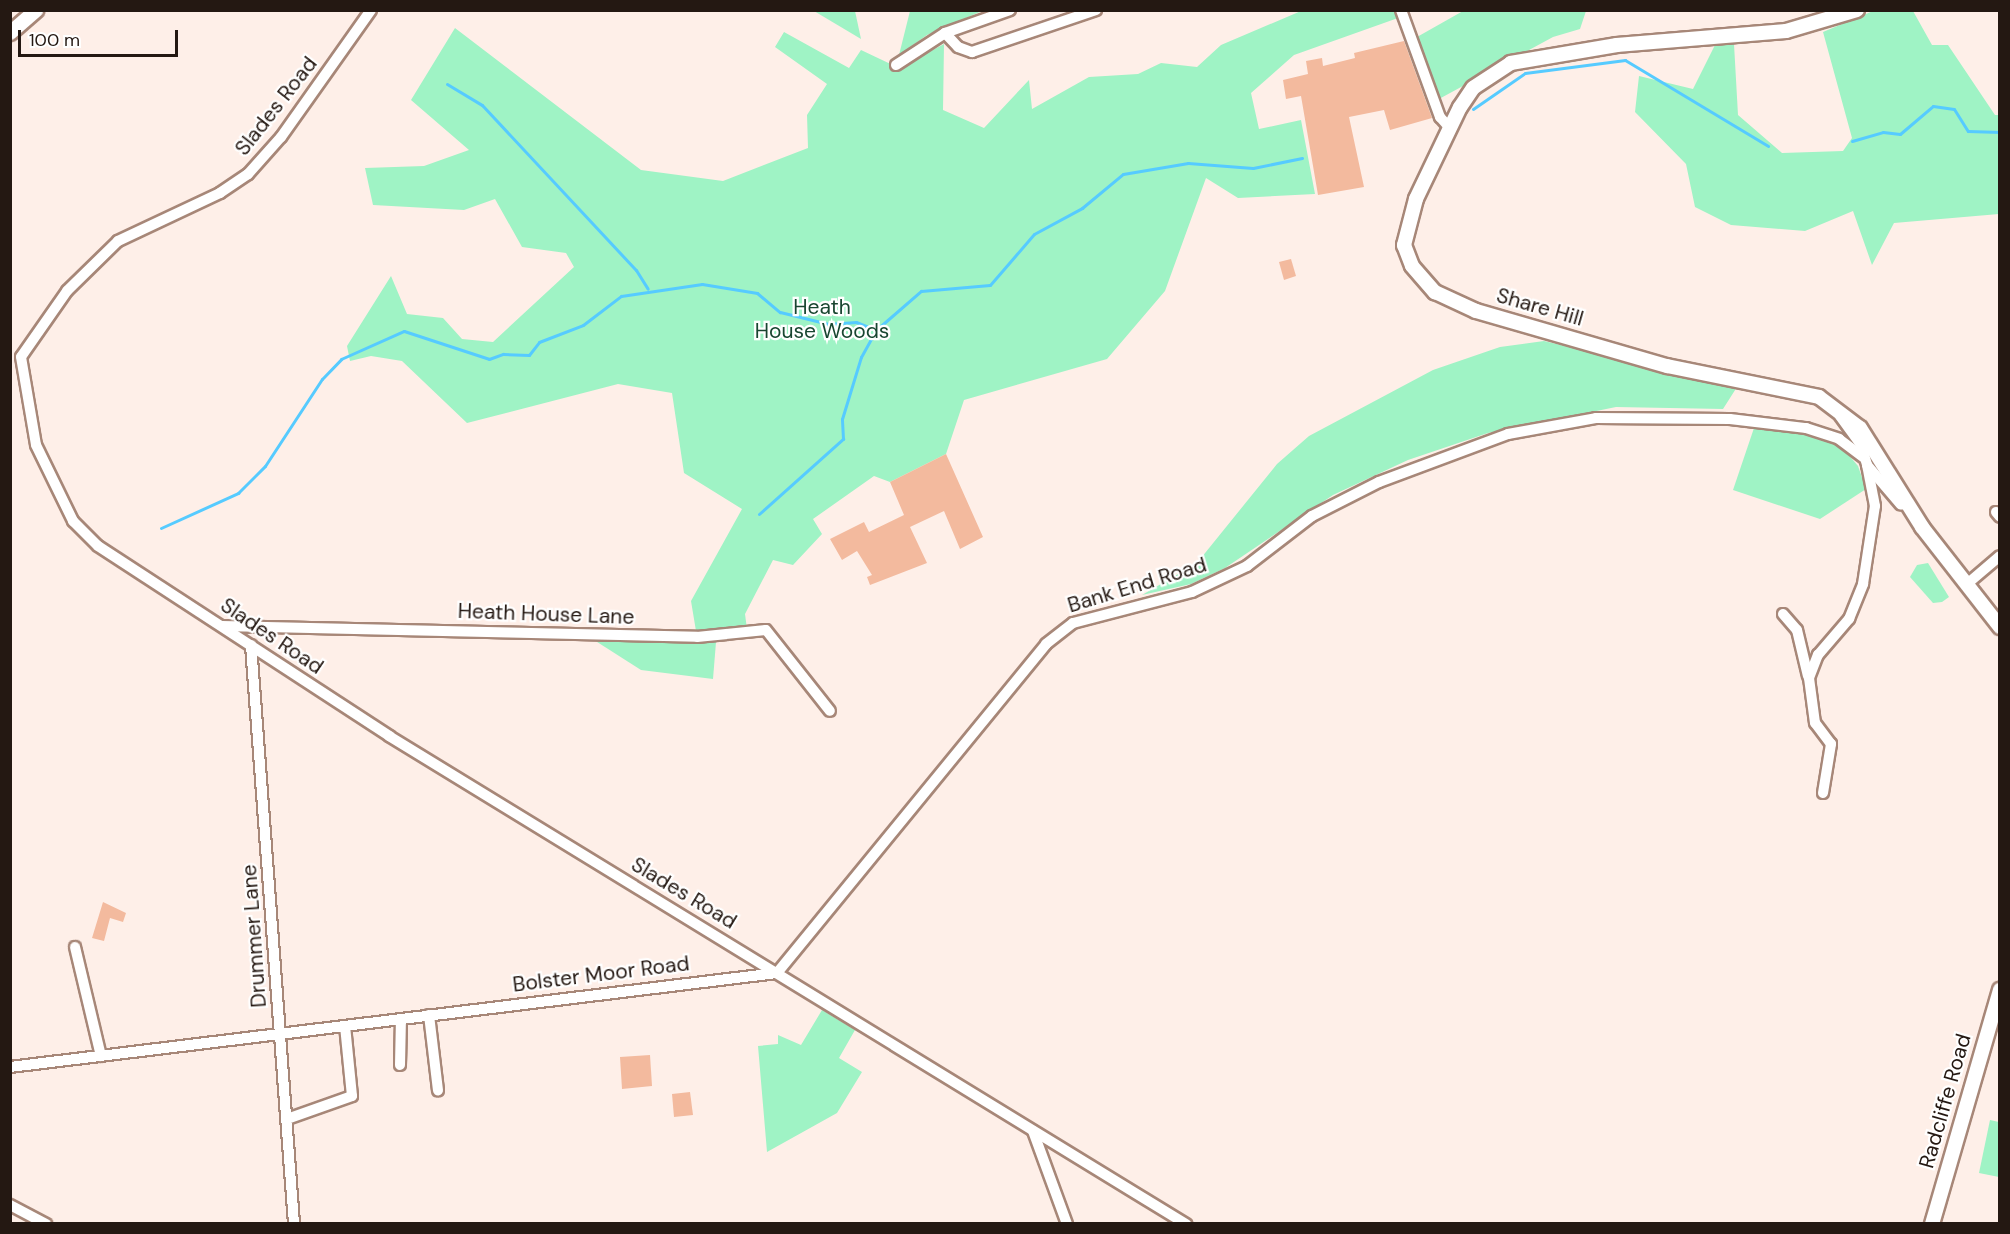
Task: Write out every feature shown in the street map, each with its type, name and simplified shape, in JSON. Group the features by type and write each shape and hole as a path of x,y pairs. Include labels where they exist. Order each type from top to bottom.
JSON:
{"street":[{"path":"10,33 36,10"},
{"name":"Slades Road","path":"371,10 281,137 248,174 220,193 118,241 67,291 21,357 36,445 73,521 99,546 389,736 1186,1224"},
{"path":"896,65 945,33 1010,10"},
{"path":"945,33 958,47 972,52 1096,10"},
{"path":"1401,10 1440,117 1450,128"},
{"name":"Share Hill","path":"1857,10 1786,31 1624,44 1510,63 1473,88 1460,107 1406,228 1404,245 1412,266 1435,292 1476,311 1667,366 1799,391 1833,408 1860,428 1922,527 2000,627"},
{"path":"1809,678 1818,655 1849,619 1863,584 1875,506 1861,445 1833,408"},
{"name":"Bank End Road","path":"777,973 1057,631 1115,609 1192,592 1247,566 1312,516 1379,482 1508,434 1596,418 1654,415 1794,426 1839,439 1865,461"},
{"path":"1865,461 1922,527"},
{"path":"1967,584 2000,556"},
{"path":"1783,614 1797,630 1806,653 1815,723 1831,744 1823,793"},
{"name":"Heath House Lane","path":"222,626 697,637 766,630 830,711"},
{"name":"Drummer Lane","path":"252,645 294,1224"},
{"path":"75,947 101,1056"},
{"name":"Bolster Moor Road","path":"10,1067 280,1036 429,1015 777,973"},
{"name":"Radcliffe Road","path":"1932,1224 2000,990"},
{"path":"429,1015 438,1090"},
{"path":"400,1065 401,1019"},
{"path":"287,1119 352,1096 345,1026"},
{"path":"1033,1131 1067,1224"},
{"path":"10,1205 46,1224"}],"green space":[{"path":"910,10 982,11 927,35 899,55"},
{"path":"814,11 855,11 861,39"},
{"name":"Heath House Woods","path":"1301,11 1395,11 1398,18 1294,55 1251,93 1259,129 1301,120 1315,194 1238,198 1206,178 1165,291 1107,359 964,400 946,454 890,482 874,476 813,519 822,534 793,565 773,560 745,614 747,629 697,637 691,601 742,509 684,473 672,393 618,384 467,423 402,361 371,356 350,361 347,346 391,276 407,314 443,318 462,339 493,342 574,267 566,253 522,247 495,199 464,210 373,205 365,168 424,166 469,150 411,100 455,28 641,170 723,181 808,148 807,115 827,84 775,47 784,32 849,68 861,50 899,68 944,44 943,110 984,128 1029,80 1032,109 1089,77 1138,74 1161,63 1197,67 1221,45"},
{"path":"1463,11 1586,11 1580,29 1553,37 1439,99 1417,37"},
{"path":"1873,11 1913,11 1932,45 1948,45 1995,115 1999,115 1999,214 1894,223 1872,265 1853,211 1805,231 1731,225 1695,207 1686,164 1635,112 1639,76 1693,89 1716,43 1734,44 1738,115 1782,153 1843,151 1852,138 1823,32"},
{"path":"1544,341 1737,387 1723,409 1616,407 1488,433 1408,460 1333,495 1225,568 1191,584 1142,595 1197,563 1277,464 1309,436 1433,370 1500,347"},
{"path":"1754,428 1809,434 1842,447 1858,466 1866,489 1820,519 1733,490"},
{"path":"1928,563 1949,597 1942,602 1933,603 1910,577 1917,565"},
{"path":"594,640 716,642 713,679 641,670"},
{"path":"822,1010 855,1030 839,1058 862,1072 837,1113 767,1152 758,1046 778,1044 778,1035 801,1045"},
{"path":"1990,1120 1999,1122 1999,1177 1979,1173"}],"building":[{"path":"1404,41 1432,118 1390,130 1384,110 1349,117 1364,187 1318,195 1301,96 1286,99 1283,80 1308,74 1306,61 1322,58 1323,66 1355,58 1354,53"},
{"path":"1291,259 1296,276 1284,280 1279,262"},
{"path":"946,454 983,537 960,549 944,511 910,527 927,563 870,585 867,577 872,575 857,551 842,560 830,539 864,522 869,532 904,515 890,482"},
{"path":"103,902 126,913 123,922 110,918 104,941 92,938"},
{"path":"650,1055 652,1086 622,1089 620,1057"},
{"path":"690,1092 693,1115 674,1117 672,1094"}],"waterway":[{"path":"1473,109 1525,73 1625,60 1768,146"},
{"path":"447,84 482,105 636,270 648,289"},
{"path":"1852,141 1883,132 1900,134 1933,106 1954,109 1968,131 2000,132"},
{"path":"161,528 238,493 265,466 322,379 341,359 404,331 489,359 503,354 529,355 539,342 583,325 621,296 702,284 757,293 780,312 829,324 856,322 876,330 921,291 990,285 1034,234 1082,208 1123,174 1188,163 1253,168 1302,158"},
{"path":"759,514 843,439 842,419 861,357 876,330"}]}
